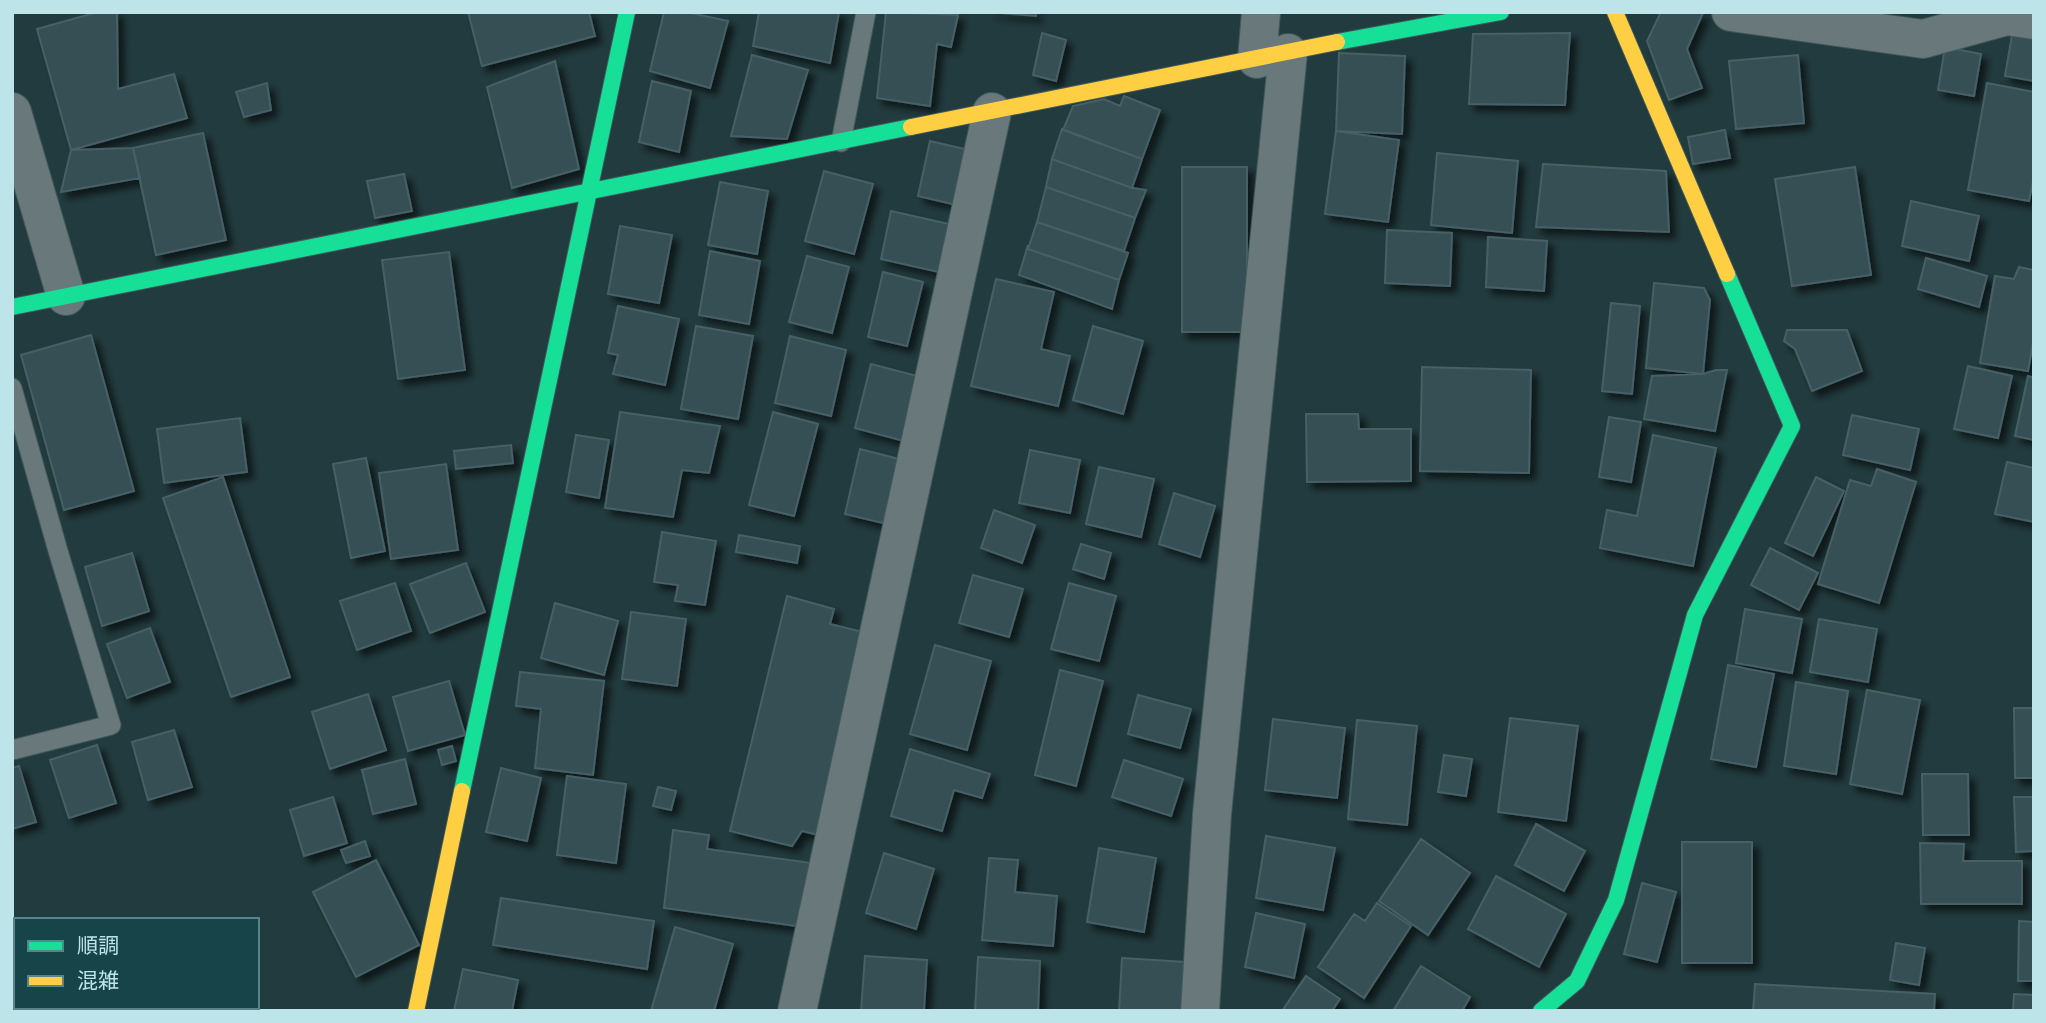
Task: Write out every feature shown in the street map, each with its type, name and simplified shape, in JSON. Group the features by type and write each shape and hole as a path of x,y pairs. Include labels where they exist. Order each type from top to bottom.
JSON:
{"street":[{"path":"416,1011 627,12"},
{"path":"1200,1011 1212,814 1272,56 1261,12"},
{"path":"12,307 1477,14 1501,12"},
{"path":"1541,1011 1577,981 1616,900 1695,615 1792,426 1615,12"},
{"path":"1731,12 1923,39 2007,16 2034,20"},
{"path":"12,112 66,296"},
{"path":"797,1011 992,112"}],"lane":[{"path":"841,142 866,12"},
{"path":"12,388 111,725 12,750"}],"building":[{"path":"98,12 117,12 118,89 174,74 187,118 71,150 37,29"},
{"path":"98,12 117,12 118,89 174,74 187,118 71,150 37,29"},
{"path":"468,12 589,12 595,36 482,66"},
{"path":"664,12 686,12 728,21 710,88 650,71"},
{"path":"759,12 839,12 830,63 753,46"},
{"path":"886,12 958,15 951,47 937,44 930,106 877,98"},
{"path":"990,12 1036,12 1036,16"},
{"path":"1661,12 1703,13 1687,49 1702,88 1669,100 1647,41"},
{"path":"1042,33 1066,40 1056,81 1033,75"},
{"path":"1570,33 1565,105 1469,104 1473,34"},
{"path":"2012,35 2034,38 2034,81 2005,76"},
{"path":"1945,47 1981,54 1974,96 1938,90"},
{"path":"1339,53 1405,56 1402,134 1336,131"},
{"path":"752,55 808,70 787,139 731,136"},
{"path":"1798,55 1804,123 1736,129 1729,61"},
{"path":"555,61 579,169 512,188 487,87"},
{"path":"652,81 691,91 679,152 639,142"},
{"path":"267,83 271,110 244,117 236,92"},
{"path":"1987,83 2034,92 2034,176 2029,201 1968,190"},
{"path":"1124,96 1160,110 1142,159 1063,130 1073,106 1104,99 1120,106"},
{"path":"1062,129 1142,159 1132,188 1052,159"},
{"path":"1725,130 1730,158 1693,164 1688,137"},
{"path":"1336,131 1399,140 1388,222 1325,214"},
{"path":"203,133 226,240 156,255 133,148"},
{"path":"203,133 226,240 156,255 133,148"},
{"path":"930,141 978,152 965,207 918,196"},
{"path":"133,148 140,178 61,192 71,150"},
{"path":"1437,153 1518,161 1512,233 1431,225"},
{"path":"1052,159 1132,188 1146,190 1135,218 1046,187"},
{"path":"1543,164 1666,171 1669,232 1536,227"},
{"path":"1182,167 1247,167 1247,332 1182,332"},
{"path":"1855,167 1871,275 1792,286 1775,179"},
{"path":"824,171 873,184 854,254 805,241"},
{"path":"404,174 412,211 375,218 367,181"},
{"path":"720,182 768,191 757,254 708,245"},
{"path":"1046,187 1135,218 1124,251 1037,222"},
{"path":"1911,201 1979,216 1969,261 1902,246"},
{"path":"891,211 949,224 939,272 881,259"},
{"path":"1037,222 1128,253 1119,280 1028,249"},
{"path":"620,226 672,235 659,303 608,294"},
{"path":"1387,230 1452,233 1450,286 1385,283"},
{"path":"1488,237 1547,241 1544,291 1486,287"},
{"path":"1028,245 1028,249 1119,280 1112,309 1019,275"},
{"path":"710,251 760,261 749,324 699,315"},
{"path":"449,252 465,370 398,379 382,260"},
{"path":"807,256 849,267 832,333 789,322"},
{"path":"1926,258 1987,276 1979,307 1918,289"},
{"path":"2019,267 2034,270 2034,337 2028,371 1980,363 1995,276 2014,279"},
{"path":"883,272 923,282 907,346 868,337"},
{"path":"996,279 1054,292 1041,349 1070,356 1058,406 971,386"},
{"path":"1654,283 1704,288 1710,300 1703,374 1646,368"},
{"path":"1611,303 1640,306 1632,394 1602,391"},
{"path":"618,306 679,319 665,385 613,374 618,355 608,353"},
{"path":"696,326 753,336 738,419 681,409"},
{"path":"1093,326 1143,341 1123,414 1073,400"},
{"path":"1787,330 1847,330 1862,371 1812,391 1795,349 1784,341"},
{"path":"91,335 134,491 64,510 21,355"},
{"path":"790,336 846,350 831,416 775,403"},
{"path":"871,364 921,377 904,441 855,428"},
{"path":"1968,366 2012,376 1998,438 1954,429"},
{"path":"1422,367 1531,370 1529,473 1420,471"},
{"path":"1727,370 1715,431 1644,419 1652,376 1703,374"},
{"path":"2028,376 2034,378 2034,440 2015,436"},
{"path":"620,412 720,426 709,473 682,470 673,517 605,508"},
{"path":"773,412 818,424 794,516 749,505"},
{"path":"1306,414 1358,414 1359,429 1411,429 1411,481 1307,482"},
{"path":"1852,415 1919,429 1910,470 1843,455"},
{"path":"1609,417 1641,422 1631,482 1599,477"},
{"path":"240,418 247,472 164,483 157,429"},
{"path":"576,435 609,440 599,498 566,492"},
{"path":"1653,435 1716,448 1693,566 1600,548 1607,510 1637,516"},
{"path":"511,445 513,463 456,469 454,451"},
{"path":"860,449 899,459 883,523 845,514"},
{"path":"1030,450 1080,460 1070,513 1019,503"},
{"path":"366,458 385,551 351,558 333,464"},
{"path":"2007,462 2034,468 2034,522 1995,514"},
{"path":"446,464 458,550 391,559 379,473"},
{"path":"1099,467 1154,479 1141,537 1086,524"},
{"path":"1877,469 1916,482 1879,603 1818,584 1850,480 1871,486"},
{"path":"223,477 290,677 231,697 163,498"},
{"path":"1816,477 1844,491 1813,556 1785,543"},
{"path":"1174,493 1215,506 1200,557 1159,544"},
{"path":"994,510 1035,525 1022,563 981,548"},
{"path":"662,532 716,541 705,605 675,601 678,585 654,582"},
{"path":"739,535 800,546 797,563 736,552"},
{"path":"1081,544 1111,553 1104,579 1073,569"},
{"path":"1770,548 1818,573 1799,610 1751,585"},
{"path":"132,553 149,611 102,626 85,567"},
{"path":"466,563 485,612 430,633 410,584"},
{"path":"973,575 1023,589 1009,637 959,623"},
{"path":"395,583 411,631 357,650 340,601"},
{"path":"1069,583 1116,596 1099,661 1051,649"},
{"path":"787,596 834,609 830,624 875,635 826,837 802,831 792,846 730,831"},
{"path":"555,603 618,621 604,675 541,658"},
{"path":"1745,609 1802,619 1792,673 1736,663"},
{"path":"631,612 686,619 677,686 622,679"},
{"path":"1819,619 1877,629 1868,682 1810,672"},
{"path":"150,628 170,682 127,698 107,644"},
{"path":"935,645 991,661 967,750 910,734"},
{"path":"1728,665 1774,674 1756,767 1711,759"},
{"path":"1060,670 1103,681 1076,786 1035,775"},
{"path":"520,672 604,681 593,775 535,768 541,709 516,706"},
{"path":"449,681 465,735 408,751 393,697"},
{"path":"1796,682 1848,691 1836,774 1784,766"},
{"path":"1867,690 1920,700 1902,794 1850,784"},
{"path":"368,694 386,750 330,769 312,712"},
{"path":"1138,695 1191,709 1180,748 1128,734"},
{"path":"2014,708 2034,708 2034,778 2015,778"},
{"path":"1510,718 1578,726 1566,821 1498,812"},
{"path":"1273,719 1345,728 1337,798 1265,790"},
{"path":"1357,720 1417,726 1407,825 1348,819"},
{"path":"174,730 192,787 148,800 132,742"},
{"path":"97,745 116,803 69,818 50,760"},
{"path":"452,746 456,761 442,765 438,750"},
{"path":"910,749 990,774 982,798 954,790 942,831 891,816"},
{"path":"1444,755 1472,759 1466,796 1438,792"},
{"path":"405,759 416,804 373,814 362,770"},
{"path":"1124,760 1183,779 1171,816 1112,797"},
{"path":"19,766 36,822 12,829 12,768"},
{"path":"501,768 541,778 527,841 486,832"},
{"path":"1922,774 1968,774 1969,835 1923,835"},
{"path":"567,776 626,784 616,863 557,855"},
{"path":"658,787 676,791 671,810 653,806"},
{"path":"333,797 347,843 304,856 290,810"},
{"path":"2014,797 2034,797 2034,851 2016,852"},
{"path":"1536,824 1585,851 1564,891 1515,865"},
{"path":"673,830 709,835 707,849 812,863 804,927 664,908"},
{"path":"1266,836 1335,848 1323,910 1256,898"},
{"path":"1421,839 1470,873 1428,935 1379,901"},
{"path":"365,841 370,856 346,863 341,850"},
{"path":"1682,842 1752,842 1752,963 1682,963"},
{"path":"1920,843 1964,844 1963,861 2022,861 2022,904 1921,904"},
{"path":"1099,848 1156,858 1144,932 1087,922"},
{"path":"884,853 934,869 916,929 866,913"},
{"path":"989,858 1018,860 1015,892 1057,896 1053,946 982,940"},
{"path":"376,860 419,945 356,977 313,892"},
{"path":"1496,876 1566,914 1539,967 1468,929"},
{"path":"1642,883 1676,892 1657,962 1624,954"},
{"path":"501,898 654,921 647,969 493,945"},
{"path":"1377,903 1411,926 1364,998 1318,967 1354,914 1365,921"},
{"path":"1256,913 1305,924 1294,978 1245,967"},
{"path":"2019,921 2034,922 2034,981 2018,981"},
{"path":"675,927 733,944 714,1011 651,1011"},
{"path":"1896,943 1925,948 1919,985 1890,980"},
{"path":"865,956 927,960 924,1011 861,1011"},
{"path":"978,957 1040,961 1038,1011 975,1011"},
{"path":"1122,958 1185,962 1182,1011 1119,1011"},
{"path":"1421,966 1470,997 1462,1011 1393,1011"},
{"path":"463,969 518,980 512,1011 454,1011"},
{"path":"1306,976 1340,999 1332,1011 1282,1011"},
{"path":"1755,984 1935,994 1934,1011 1753,1011"},
{"path":"2014,994 2034,995 2034,1011 2013,1011"},
{"path":"76,1009 77,1011 24,1011"}],"traffic: fast":[{"path":"462,791 627,12"},
{"path":"1337,42 1501,12"},
{"path":"12,307 911,127"},
{"path":"1541,1011 1577,981 1616,900 1695,615 1792,426 1727,274"}],"traffic: slow":[{"path":"1615,12 1727,274"},
{"path":"911,127 1337,42"},
{"path":"416,1011 462,791"}]}
